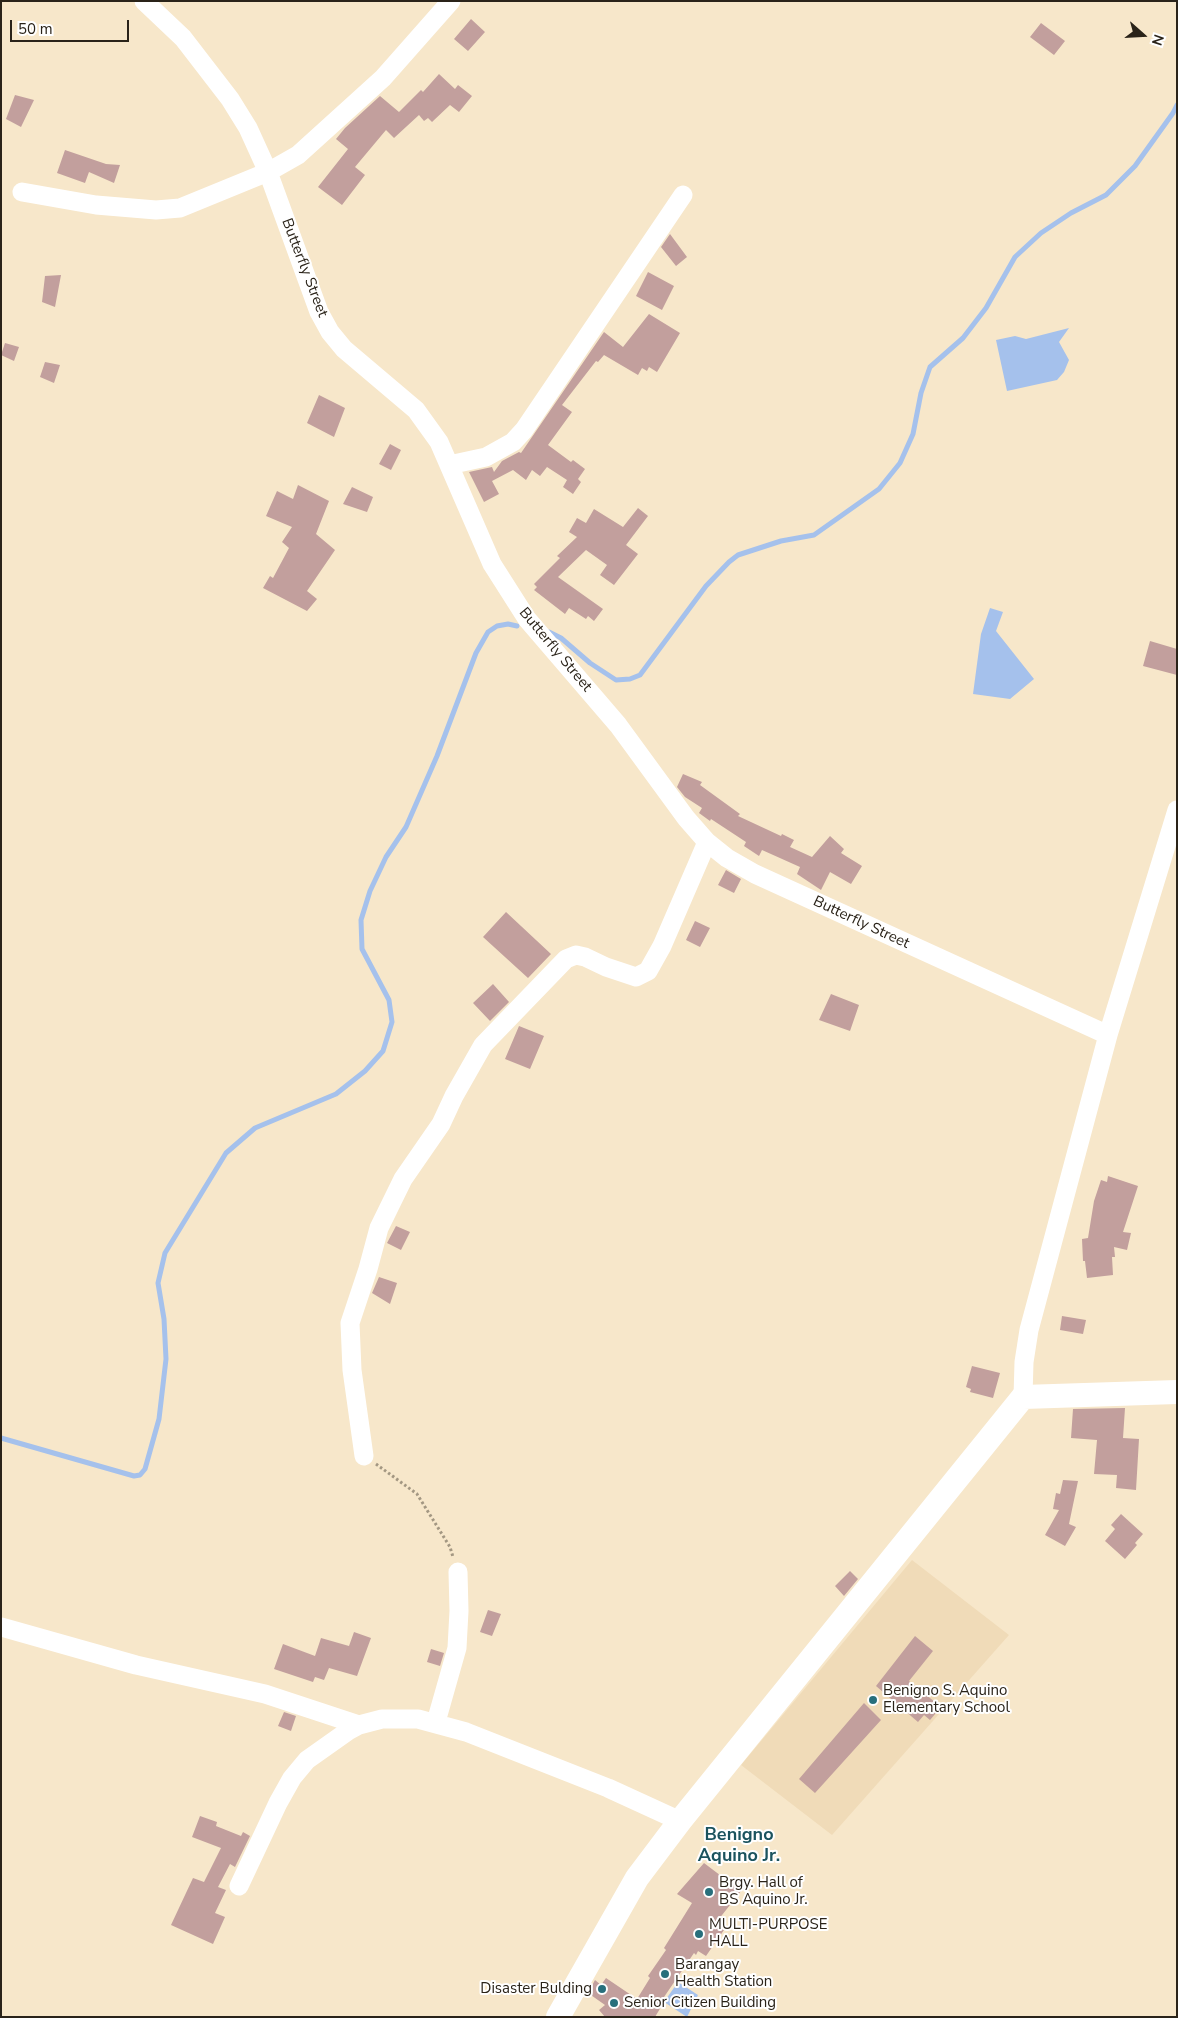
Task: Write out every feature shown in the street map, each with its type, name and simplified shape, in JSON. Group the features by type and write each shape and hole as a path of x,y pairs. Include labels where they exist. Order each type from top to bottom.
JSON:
{"street":[{"name":"Butterfly Street","path":"144,1 182,38 230,99 248,128 268,172 319,312 330,332 344,349 416,410 439,442 492,564 527,620 618,725 686,818 707,842 727,858 755,874 1108,1035"},
{"path":"22,192 128,209 172,209 206,199 268,172 298,155 383,78 451,1"},
{"path":"449,464 486,457 513,442 524,430 683,195"},
{"path":"558,2017 637,1878 680,1821 1023,1397 1024,1362 1029,1330 1108,1035 1177,810"},
{"path":"364,1456 352,1370 350,1324 379,1228 403,1179 441,1124 468,1069 483,1045 566,959 576,955 585,957 606,968 636,977 648,971 662,946 707,842"},
{"path":"1023,1397 1177,1392"},
{"path":"436,1722 457,1648 459,1611 458,1572"},
{"path":"1,1627 136,1665 265,1694 359,1725"},
{"path":"239,1886 278,1803 292,1778 307,1760 320,1749 359,1725 392,1717 436,1722 563,1770 680,1821"}],"path":[{"path":"364,1456 417,1494 450,1547 458,1572"}],"shaded area":[{"name":"Benigno S. Aquino Elementary School","path":"912,1560 1009,1635 832,1835 741,1765"}],"water":[{"path":"1069,328 1059,342 1069,360 1064,372 1057,380 1007,391 996,340 1015,336 1026,339"},
{"path":"990,608 1003,612 996,631 1034,679 1010,699 973,694 981,634"},
{"path":"678,1982 698,1995 687,2017 664,2002"}],"building":[{"path":"471,19 485,32 468,51 454,39"},
{"path":"1041,23 1065,41 1054,55 1030,37"},
{"path":"439,74 455,89 458,85 472,96 459,112 450,105 432,122 428,118 424,121 419,115 394,138 386,130 355,167 365,175 342,205 318,187 348,149 336,139 345,128 380,96 399,112 421,90 423,92"},
{"path":"15,95 34,100 21,127 6,119"},
{"path":"65,150 106,164 120,165 114,183 89,172 85,183 57,173"},
{"path":"670,234 687,257 676,266 661,247"},
{"path":"648,272 674,286 662,310 636,296"},
{"path":"61,275 55,307 42,302 45,276"},
{"path":"649,314 680,333 657,372 649,367 647,371 642,368 638,375 604,355 598,362 596,361 562,405 572,412 548,445 571,462 573,460 585,469 578,479 581,482 573,494 563,487 567,480 547,467 540,476 532,470 526,480 513,470 492,481 499,494 484,502 469,472 492,467 494,472 502,461 519,452 521,453 604,332 623,347"},
{"path":"5,343 19,347 14,361 1,355"},
{"path":"45,362 60,365 54,383 40,377"},
{"path":"319,395 345,408 334,437 307,423"},
{"path":"390,444 401,450 391,470 379,464"},
{"path":"298,485 329,501 316,534 335,550 307,591 317,599 307,611 263,588 270,576 273,578 289,548 282,542 292,527 266,516 277,491 293,499"},
{"path":"352,487 373,497 367,512 343,504"},
{"path":"638,508 648,516 626,545 638,554 614,585 600,575 607,565 586,550 558,577 603,609 594,621 588,616 586,619 569,608 565,614 534,590 537,587 534,584 560,558 557,556 577,537 569,532 577,518 586,523 594,509 623,527"},
{"path":"1150,641 1177,649 1177,675 1143,666"},
{"path":"683,774 702,782 700,785 740,814 738,816 794,840 790,847 812,857 830,836 844,849 841,853 862,866 851,884 830,872 821,890 797,874 800,867 762,850 759,856 744,846 746,842 699,813 702,808 685,797 677,787"},
{"path":"726,870 741,879 734,893 718,885"},
{"path":"506,912 551,954 528,978 483,937"},
{"path":"695,921 710,928 700,947 686,940"},
{"path":"493,984 509,1002 490,1021 473,1003"},
{"path":"831,994 859,1005 850,1031 819,1020"},
{"path":"519,1026 544,1036 530,1069 505,1059"},
{"path":"1108,1176 1138,1186 1123,1232 1131,1233 1127,1250 1114,1247 1115,1257 1112,1257 1113,1275 1087,1278 1085,1261 1083,1261 1082,1239 1088,1238 1094,1201 1101,1180 1107,1182"},
{"path":"396,1226 410,1232 401,1250 387,1243"},
{"path":"379,1277 397,1283 390,1304 372,1293"},
{"path":"1062,1316 1086,1320 1083,1334 1060,1330"},
{"path":"972,1366 1000,1373 993,1398 970,1392 971,1389 966,1387"},
{"path":"1125,1408 1123,1438 1139,1439 1136,1490 1116,1488 1117,1475 1094,1474 1097,1440 1071,1438 1073,1409"},
{"path":"1063,1480 1078,1481 1069,1524 1076,1527 1065,1546 1045,1535 1059,1510 1053,1509 1056,1493 1060,1494"},
{"path":"1121,1514 1143,1534 1135,1543 1137,1545 1125,1559 1105,1541 1115,1529 1111,1525"},
{"path":"850,1571 858,1579 844,1596 835,1586"},
{"path":"488,1610 501,1614 492,1636 480,1632"},
{"path":"354,1632 371,1638 357,1676 329,1668 324,1680 315,1677 313,1682 274,1669 283,1644 315,1656 321,1638 349,1646"},
{"path":"915,1636 933,1651 909,1681 941,1707 930,1720 924,1715 918,1722 876,1686"},
{"path":"431,1649 444,1653 440,1666 427,1662"},
{"path":"864,1703 881,1720 815,1793 799,1779"},
{"path":"284,1712 296,1716 291,1731 278,1726"},
{"path":"200,1816 217,1822 216,1826 241,1836 243,1832 250,1836 235,1867 230,1864 218,1887 226,1890 215,1913 225,1917 213,1944 171,1925 193,1878 204,1882 221,1848 192,1837"},
{"path":"704,1863 741,1891 715,1924 724,1930 706,1956 698,1951 696,1955 694,1953 662,2000 664,2002 655,2017 605,2017 599,2010 605,2005 588,1993 595,1980 601,1985 606,1978 637,1999 650,1978 648,1976 666,1950 664,1948 692,1903 677,1894"}],"waterway":[{"path":"549,632 561,638 590,663 616,680 630,679 640,675 706,586 729,562 738,555 781,541 814,535 879,489 900,463 913,434 921,393 930,367 963,338 986,308 1015,257 1041,233 1071,213 1106,195 1135,166 1177,105"},
{"path":"1,1438 134,1476 140,1475 145,1469 159,1419 166,1359 164,1319 158,1283 165,1253 226,1153 255,1128 336,1094 365,1071 383,1051 392,1022 389,1000 362,949 361,920 370,891 386,857 406,827 437,756 476,653 488,632 497,626 508,624 517,626"}],"place":[{"name":"Benigno S. Aquino Elementary School","path":"873,1700"},
{"name":"Brgy. Hall of BS Aquino Jr.","path":"709,1892"},
{"name":"MULTI-PURPOSE HALL","path":"699,1934"},
{"name":"Barangay Health Station","path":"665,1974"},
{"name":"Disaster Bulding","path":"602,1989"},
{"name":"Senior Citizen Building","path":"614,2003"}],"district":[{"name":"Benigno Aquino Jr.","path":"739,1846"}]}
